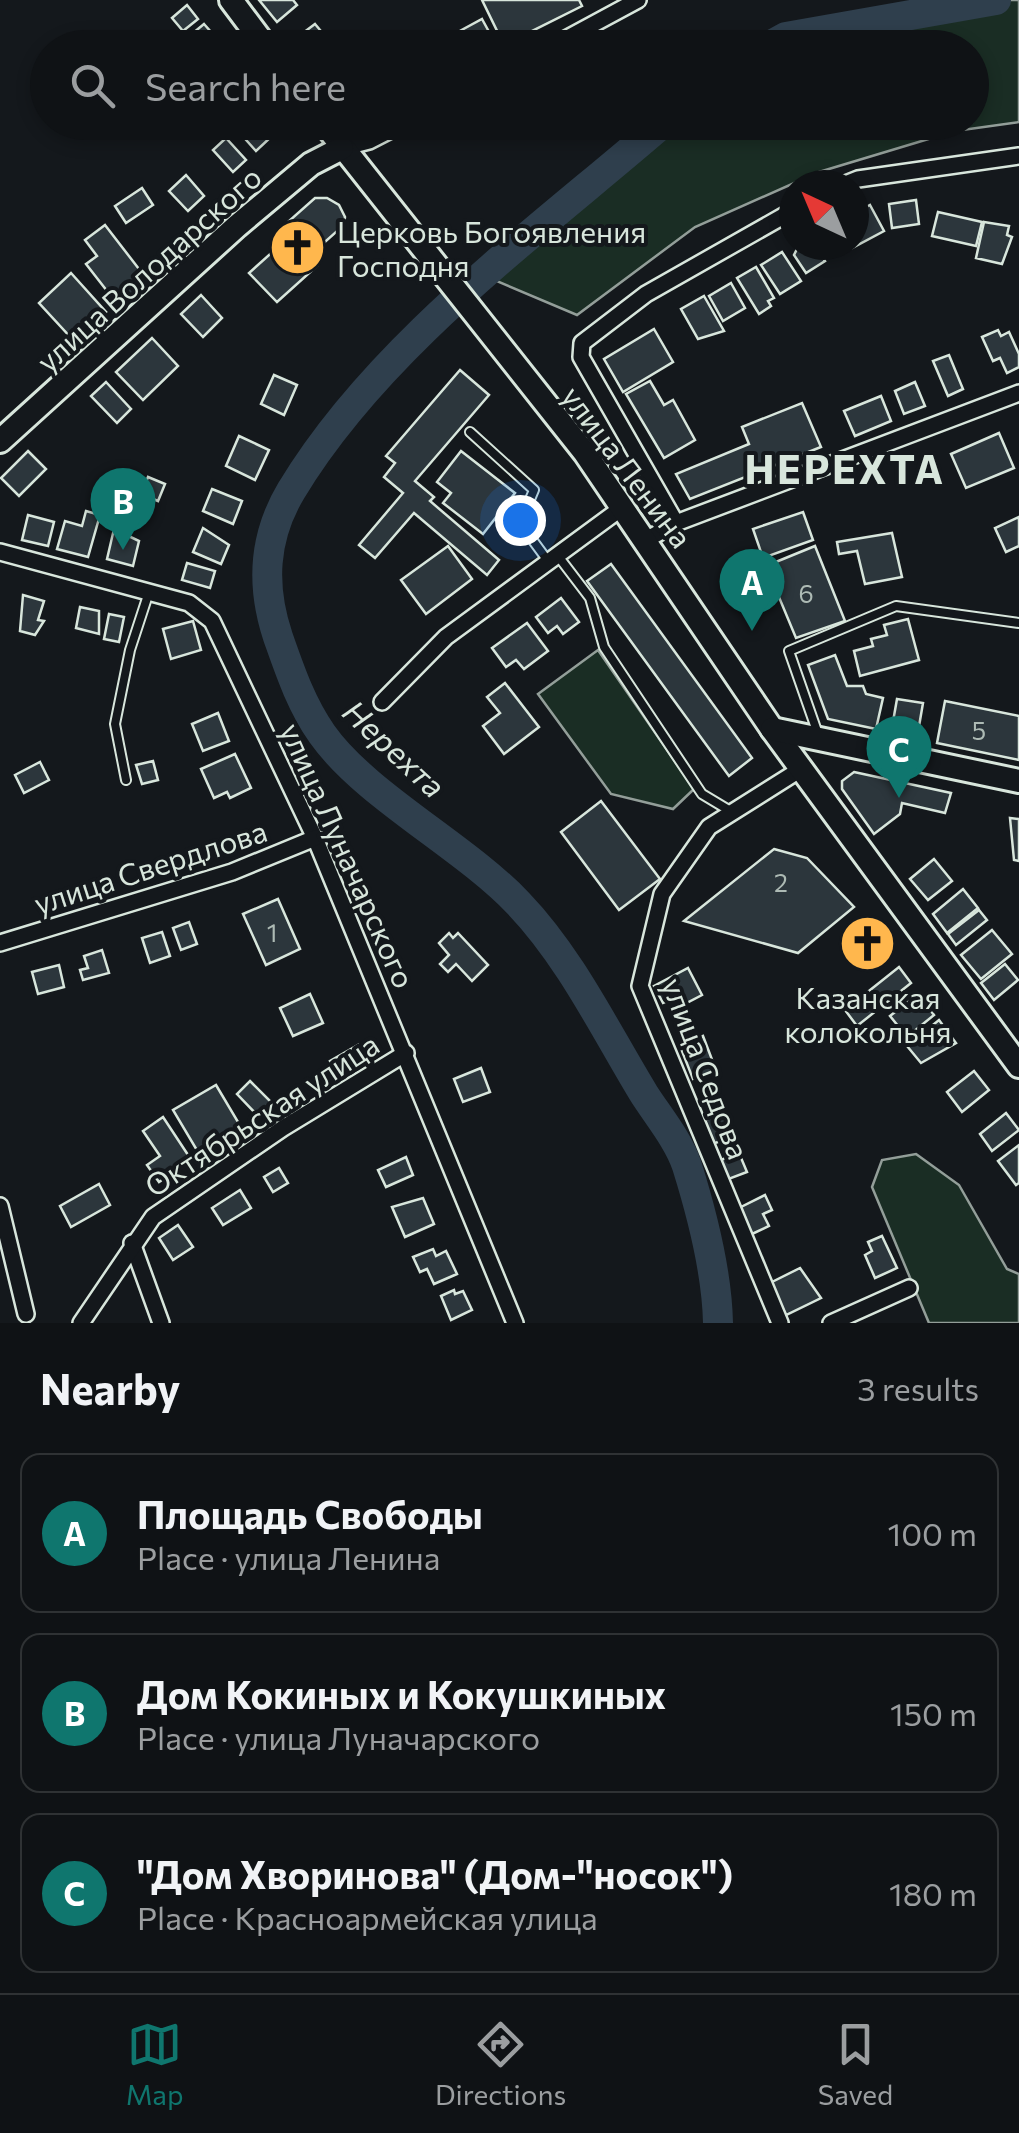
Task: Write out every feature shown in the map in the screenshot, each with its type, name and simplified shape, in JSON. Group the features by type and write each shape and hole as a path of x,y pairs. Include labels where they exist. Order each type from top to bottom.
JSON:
{"main road":[{"path":"231,0 254,30"},
{"path":"336,140 342,148"},
{"name":"улица Ленина","path":"342,148 622,507 772,728 1019,1066"},
{"name":"улица Володарского","path":"0,441 237,226 312,164 342,148"},
{"path":"772,728 1019,781"}],"street":[{"path":"582,30 638,0"},
{"path":"342,148 373,140"},
{"path":"869,177 1019,156"},
{"path":"676,523 581,358 582,343 590,332 646,294 779,219"},
{"path":"646,540 676,523 1019,393"},
{"path":"382,702 446,637 622,507"},
{"name":"улица Луначарского","path":"0,552 189,603 212,621 315,838 514,1323"},
{"name":"улица Седова","path":"780,1323 640,986 662,894 709,826 801,768"},
{"name":"улица Свердлова","path":"0,944 232,872 315,838"},
{"name":"Октябрьская улица","path":"81,1323 153,1217 282,1128 406,1052"},
{"path":"0,1206 26,1314"},
{"path":"132,1244 162,1323"},
{"path":"830,1323 909,1288"}],"lane":[{"path":"470,432 534,490 520,523 590,598 604,647 702,794 732,812"},
{"path":"126,780 115,724 130,650 149,592"},
{"path":"820,739 789,651 896,606 1019,622"}],"green space":[{"path":"996,0 1019,0 1019,122 989,126 989,30 826,30"},
{"path":"644,140 925,140 826,170 779,170 779,190 695,227 577,315 487,277"},
{"path":"598,650 694,789 673,809 611,794 538,694"},
{"path":"916,1154 959,1185 1007,1269 1019,1274 1019,1323 929,1323 872,1187 882,1160"}],"building":[{"path":"259,0 293,0 297,5 277,22"},
{"path":"482,0 579,0 582,6 534,30 497,30"},
{"path":"187,5 198,19 182,30 172,18"},
{"path":"482,19 488,30 462,30"},
{"path":"228,140 246,160 233,172 213,150"},
{"path":"246,140 268,140 256,151"},
{"path":"186,175 204,196 188,211 169,191"},
{"path":"142,188 153,205 126,223 115,206"},
{"name":"Церковь Богоявления Господня","path":"315,198 327,198 339,205 344,225 308,257 317,266 277,302 249,273 288,238 280,229"},
{"path":"916,200 919,224 892,228 889,204"},
{"path":"869,206 884,231 869,239"},
{"path":"938,212 982,222 976,246 932,236"},
{"path":"984,222 1009,226 1007,235 1012,237 1002,264 976,258"},
{"path":"105,225 149,282 118,305 86,264 97,256 85,240"},
{"path":"779,254 779,260 787,260 801,281 780,294 761,265"},
{"path":"797,260 824,260 825,261 806,273"},
{"path":"756,267 774,298 768,301 771,306 759,314 737,278"},
{"path":"71,273 106,312 74,341 39,303"},
{"path":"731,283 745,308 723,321 709,296"},
{"path":"201,295 222,318 203,337 181,314"},
{"path":"704,296 724,331 698,339 681,309"},
{"path":"654,329 673,362 623,392 604,359"},
{"path":"998,330 1001,336 1009,332 1019,354 1019,367 1007,373 1000,358 993,361 982,337"},
{"path":"152,338 178,366 143,400 116,372"},
{"path":"949,355 963,389 948,396 933,361"},
{"path":"460,370 489,395 415,481 434,497 430,501 499,560 487,575 414,513 375,558 359,545 403,493 384,477 395,463 386,456"},
{"path":"274,375 297,385 284,415 261,404"},
{"path":"650,381 664,405 673,400 695,440 664,458 626,394"},
{"path":"106,382 131,409 117,423 91,396"},
{"path":"915,382 925,406 904,414 895,391"},
{"path":"881,396 891,421 855,436 844,411"},
{"path":"802,403 821,447 690,499 676,474 749,444 742,427"},
{"path":"999,433 1014,468 966,488 951,454"},
{"path":"239,436 269,450 255,480 226,466"},
{"path":"28,451 46,469 19,496 1,478"},
{"path":"461,451 515,493 483,534 443,503 451,493 437,482"},
{"path":"148,477 165,484 158,501 141,494"},
{"path":"212,489 242,501 233,524 203,511"},
{"path":"86,511 100,515 88,557 57,549 65,521 82,526"},
{"path":"803,512 813,540 763,558 753,529"},
{"path":"28,515 54,522 48,546 22,540"},
{"path":"1019,517 1019,546 1006,552 995,528"},
{"path":"203,528 229,545 221,564 193,552"},
{"path":"114,529 139,541 133,566 107,559"},
{"path":"892,533 902,577 865,584 857,551 839,554 837,542"},
{"path":"448,546 472,579 426,614 401,580"},
{"path":"815,546 845,621 796,638 766,566"},
{"path":"187,563 215,571 210,588 182,580"},
{"path":"611,564 752,758 729,776 587,581"},
{"path":"23,595 44,601 38,620 44,621 35,635 20,631"},
{"path":"561,598 579,622 563,634 557,626 548,633 536,617"},
{"path":"80,607 99,611 99,634 76,628"},
{"path":"109,614 124,617 119,642 104,639"},
{"path":"908,619 919,660 860,676 854,651 873,646 871,639 887,635 884,625"},
{"path":"193,621 201,650 171,659 163,629"},
{"path":"527,623 548,651 524,669 516,660 506,667 492,648"},
{"path":"835,655 847,686 863,686 866,694 883,698 876,729 828,719 808,665"},
{"path":"505,683 539,727 504,754 483,726 500,713 487,697"},
{"path":"897,699 923,703 917,738 891,733"},
{"path":"945,701 1019,716 1019,760 937,743"},
{"path":"218,713 229,741 203,751 192,724"},
{"path":"235,754 251,788 230,798 227,792 214,798 201,769"},
{"path":"153,761 158,780 142,784 136,765"},
{"path":"40,762 49,780 24,793 15,775"},
{"path":"854,772 951,793 945,813 902,803 900,814 874,834 842,789 842,781"},
{"path":"601,801 660,879 619,910 561,832"},
{"path":"1010,818 1019,819 1019,861 1014,860"},
{"path":"774,849 807,858 854,907 798,953 684,921"},
{"path":"934,859 952,881 928,900 910,879"},
{"path":"963,889 978,908 947,933 933,914"},
{"path":"278,899 300,949 266,965 243,914"},
{"path":"979,910 987,920 956,945 948,934"},
{"name":"Казанская колокольня","path":"870,921 891,948 865,968 844,940"},
{"path":"189,922 197,944 181,950 173,928"},
{"path":"992,930 1012,954 981,979 961,955"},
{"path":"162,932 170,956 150,963 142,938"},
{"path":"449,933 453,938 458,933 488,965 472,981 456,964 448,972 440,964 449,955 439,943"},
{"path":"102,950 109,973 83,980 80,970 88,968 84,956"},
{"path":"1005,964 1018,980 994,1000 981,983"},
{"path":"59,965 64,987 38,994 32,972"},
{"path":"899,967 911,983 857,1026 845,1010"},
{"path":"688,968 702,995 675,1009 670,1000 663,1003 654,986"},
{"path":"310,994 323,1023 293,1036 280,1008"},
{"path":"918,994 934,1015 907,1037 890,1016"},
{"path":"939,1020 956,1043 921,1063 907,1046"},
{"path":"703,1036 716,1070 693,1079 680,1046"},
{"path":"358,1045 366,1059 337,1075 330,1061"},
{"path":"481,1068 490,1092 463,1102 454,1079"},
{"path":"974,1071 989,1090 962,1112 947,1092"},
{"path":"250,1081 273,1104 259,1117 237,1094"},
{"path":"216,1085 241,1127 198,1152 173,1110"},
{"path":"725,1112 738,1143 725,1149 721,1141 712,1144 703,1121"},
{"path":"1006,1113 1019,1130 992,1151 980,1134"},
{"path":"163,1117 192,1161 159,1182 147,1165 160,1156 143,1131"},
{"path":"1019,1145 1019,1183 1016,1185 998,1161"},
{"path":"739,1153 747,1172 726,1180 718,1161"},
{"path":"406,1157 413,1175 386,1187 378,1170"},
{"path":"279,1168 288,1183 273,1192 264,1177"},
{"path":"99,1184 110,1205 71,1227 60,1206"},
{"path":"240,1190 251,1208 223,1225 212,1208"},
{"path":"765,1195 772,1210 763,1214 769,1226 752,1234 739,1208"},
{"path":"423,1198 434,1224 405,1237 392,1207"},
{"path":"178,1225 193,1247 173,1260 159,1238"},
{"path":"882,1236 897,1268 875,1278 865,1255 872,1251 868,1242"},
{"path":"433,1249 436,1256 446,1251 457,1274 434,1284 427,1269 420,1272 413,1257"},
{"path":"800,1268 821,1298 786,1315 770,1283"},
{"path":"454,1290 455,1294 463,1291 472,1310 451,1320 441,1296"}],"waterway":[{"name":"Нерехта","path":"826,30 996,0"},
{"name":"Нерехта","path":"643,140 463,293 368,388 291,491 270,544 267,581 282,650 302,699 322,734 363,778 471,861 537,924 674,1138 687,1166 703,1224 718,1323"}],"place":[{"name":"Церковь Богоявления Господня","path":"298,247"},
{"name":"Дом Кокиных и Кокушкиных","path":"123,550"},
{"name":"Площадь Свободы","path":"752,631"},
{"name":"\"Дом Хворинова\" (Дом-\"носок\")","path":"899,798"},
{"name":"Казанская колокольня","path":"868,944"}],"district":[{"name":"НЕРЕХТА","path":"845,467"}]}
